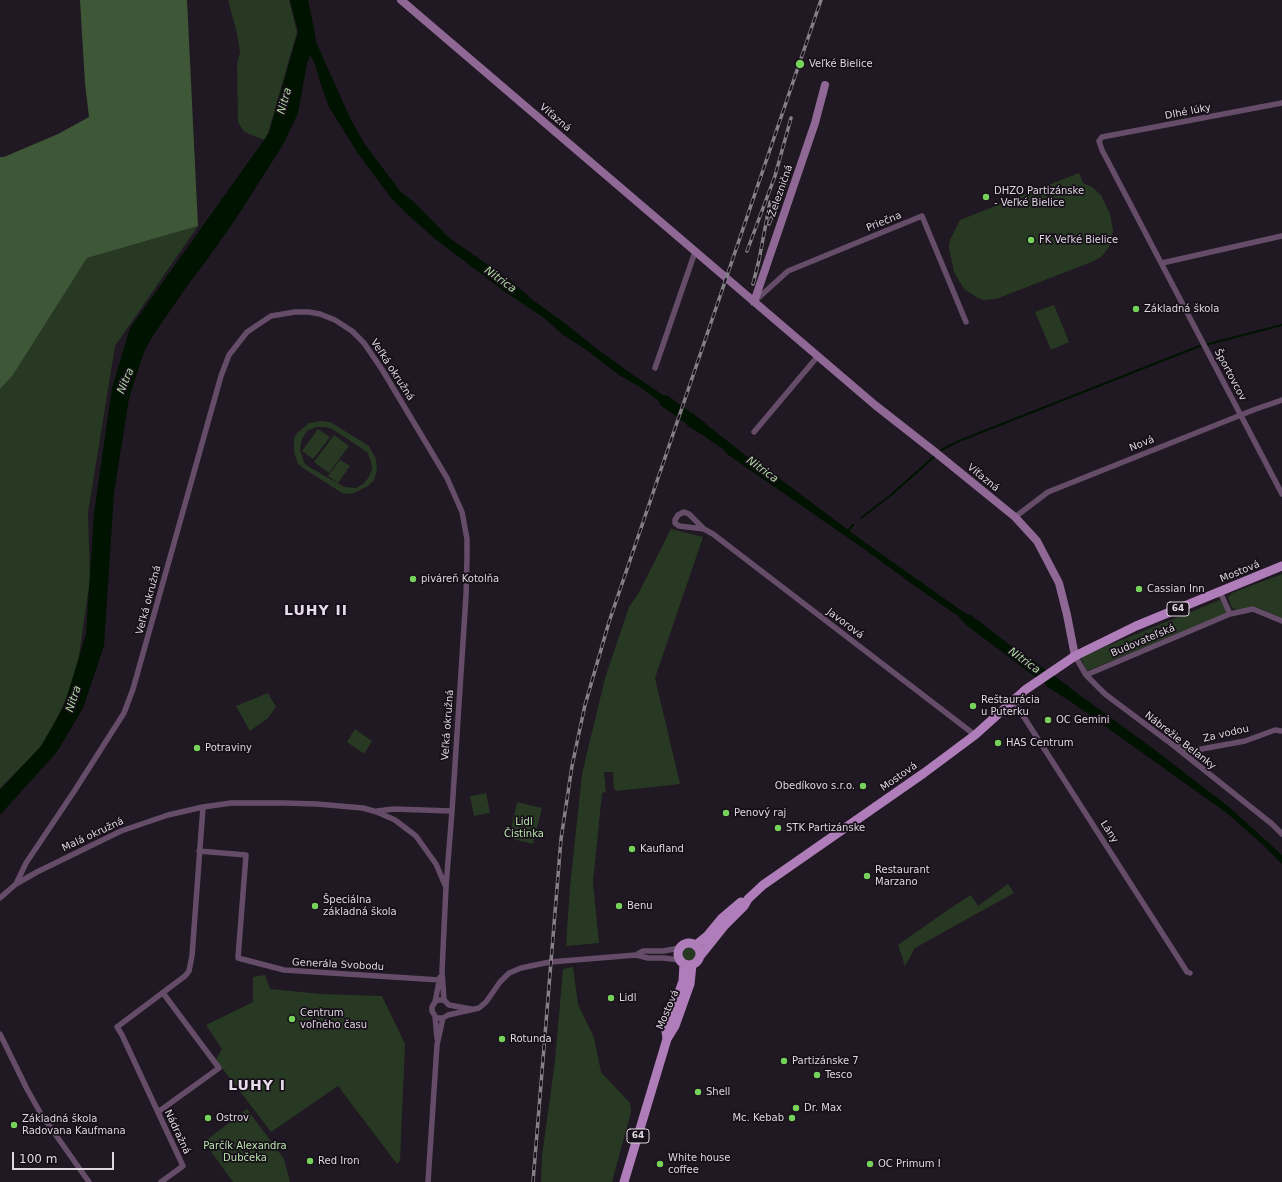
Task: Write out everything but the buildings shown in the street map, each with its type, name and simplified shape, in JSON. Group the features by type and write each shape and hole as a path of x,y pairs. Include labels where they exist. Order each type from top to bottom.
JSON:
{"main road":[{"name":"Víťazná","path":"401,0 875,405 938,453 1015,517 1037,541 1059,583 1068,615 1075,656"},
{"name":"Železničná","path":"754,302 815,123 825,86"},
{"name":"Mostová","path":"701,955 725,925 744,906 748,899 763,885 924,773 975,734 1030,686 1075,656 1136,626 1282,566"},
{"name":"Mostová","path":"696,945 707,936 721,919 741,902 748,899"},
{"path":"680,948 688,943 696,945 701,955"},
{"name":"64","path":"680,948 678,954 685,963 699,961 701,955"},
{"name":"Mostová","path":"624,1182 667,1039 675,1026 690,984 685,963"}],"street":[{"name":"Dlhé lúky","path":"1099,141 1102,137 1282,103"},
{"name":"Športovcov","path":"1099,141 1282,494"},
{"name":"Priečna","path":"754,302 788,271 922,216 966,322"},
{"path":"1162,263 1282,236"},
{"path":"655,368 695,252"},
{"name":"Veľká okružná","path":"16,884 26,863 124,713 133,689 220,376 230,355 240,340 254,327 271,316 295,312 309,312 334,320 352,331 364,343 399,395 430,448 447,478 462,512 467,539 467,557 446,887"},
{"path":"754,432 818,356"},
{"name":"Nová","path":"1015,517 1048,492 1267,404 1282,400"},
{"name":"Javorová","path":"704,529 679,526 675,523 675,520 678,515 684,512 689,514 704,529 975,734"},
{"path":"1220,592 1230,614"},
{"name":"Budovateľská","path":"1086,675 1230,614 1253,609 1282,622"},
{"name":"Nábrežie Belanky","path":"1075,656 1086,675 1105,694 1173,745 1272,824 1282,834"},
{"name":"Lány","path":"1013,700 1178,958 1190,973"},
{"name":"Za vodou","path":"1173,745 1196,750 1245,741 1275,730 1282,731"},
{"name":"Malá okružná","path":"0,898 16,884 62,859 121,831 160,817 203,807 231,803 284,803 363,808 377,812 395,820 416,836 436,864 446,887"},
{"path":"158,1112 219,1068 163,992 186,976 190,968 203,807"},
{"name":"Malá okružná","path":"377,812 394,810 452,811"},
{"name":"Generála Svobodu","path":"199,851 246,855 238,958 284,970 440,980"},
{"path":"446,887 442,971 444,1000 449,1005 475,1010"},
{"path":"636,955 643,951 663,951 680,948"},
{"path":"435,1016 437,1018 475,1010 482,1006 500,982 509,973 521,968 550,962 636,955 648,958 662,958 685,963"},
{"path":"428,1182 437,1045 435,1016 432,1010 442,971"},
{"name":"Nádražná","path":"161,1182 183,1166 117,1027 163,992"},
{"path":"435,1002 444,1000"},
{"path":"437,1045 445,1016 450,1010 449,1005"},
{"path":"0,1034 27,1089 46,1120 89,1182"}],"green space":[{"path":"80,0 187,0 198,226 87,258 13,375 0,389 0,157 4,157 58,134 89,117 85,83"},
{"path":"228,0 289,0 297,32 268,133 264,140 244,132 238,122 237,65 240,52 237,33"},
{"name":"FK Veľké Bielice","path":"1079,173 1083,183 1092,187 1101,195 1110,214 1113,230 1112,238 1109,247 1101,257 996,299 984,300 964,289 954,272 949,248 950,240 960,220"},
{"path":"198,226 115,346 88,513 90,579 76,677 46,742 0,788 0,389 13,375 87,258"},
{"path":"1054,305 1069,342 1051,350 1035,312"},
{"path":"320,421 330,422 369,446 376,459 377,470 374,480 368,486 354,493 342,493 298,464 294,452 294,439 296,434 309,423","holes":["316,427 326,427 332,429 367,452 371,461 372,469 369,477 363,484 356,488 344,487 306,465 304,462 300,450 302,439 307,431"]},
{"path":"318,429 330,437 313,459 302,451"},
{"path":"334,435 349,446 329,473 314,462"},
{"path":"340,460 350,466 338,483 328,476"},
{"path":"671,529 703,537 655,678 680,784 616,791 614,788 613,772 604,772 606,792 602,793 593,882 599,943 566,946 570,887 582,774 605,678 629,607 638,594"},
{"path":"1282,574 1282,618 1254,606 1241,611 1232,608 1228,597 1232,593"},
{"path":"1220,600 1227,613 1087,671 1080,657"},
{"path":"268,693 276,707 268,718 250,731 236,706"},
{"path":"355,729 372,741 364,754 347,742"},
{"path":"486,793 490,813 474,816 470,796"},
{"name":"Lidl Čistinka","path":"517,802 542,808 533,844 509,838"},
{"path":"1008,884 1014,893 915,948 905,966 898,945 971,895 978,906"},
{"path":"690,947 696,949 698,955 696,961 690,963 684,961 682,955 684,949"},
{"path":"573,967 578,1004 594,1038 601,1072 630,1103 631,1112 612,1182 541,1182 542,1156 555,1061 563,969"},
{"path":"265,975 270,989 322,994 382,996 405,1044 400,1161 397,1164 338,1086 271,1132 216,1060 222,1049 206,1025 253,1002 253,977"},
{"name":"Parčík Alexandra Dubčeka","path":"247,1109 284,1159 290,1182 233,1182 204,1142"}],"water":[{"name":"Nitra","path":"290,0 308,0 316,42 351,120 366,146 400,191 415,203 448,237 511,281 534,301 598,350 679,406 676,414 640,387 619,375 588,351 562,334 544,318 501,289 434,238 407,214 391,198 357,152 329,107 315,64 310,55 298,113 284,143 237,217 185,289 152,337 144,352 129,398 114,493 104,646 83,708 57,752 0,815 0,790 41,746 64,706 86,634 94,513 112,388 130,328 269,133 298,32"},
{"path":"692,412 745,455 966,614 971,615 1042,668 1033,675 966,625 958,616 727,454 724,450 697,431 687,426"},
{"path":"1056,678 1151,747 1229,807 1282,855 1282,864 1228,814 1067,699 1046,686"}],"waterway":[{"path":"939,452 959,441 1197,347 1282,325"},
{"name":"Nitrica","path":"665,401 702,428"},
{"path":"861,518 891,495 936,455"},
{"path":"847,532 853,525"},
{"name":"Nitrica","path":"1025,662 1065,691"}],"railway":[{"path":"533,1182 561,839 572,766 585,705 609,622 821,0"},
{"path":"747,251 775,176 791,118"},
{"path":"769,224 786,184"},
{"path":"753,284 770,202"}],"place":[{"name":"Veľké Bielice","path":"800,64"},
{"name":"DHZO Partizánske - Veľké Bielice","path":"986,197"},
{"name":"FK Veľké Bielice","path":"1031,240"},
{"name":"Základná škola","path":"1136,309"},
{"name":"piváreň Kotolňa","path":"413,579"},
{"name":"Cassian Inn","path":"1139,589"},
{"name":"Reštaurácia u Puterku","path":"973,706"},
{"name":"OC Gemini","path":"1048,720"},
{"name":"HAS Centrum","path":"998,743"},
{"name":"Potraviny","path":"197,748"},
{"name":"Obedíkovo s.r.o.","path":"863,786"},
{"name":"Penový raj","path":"726,813"},
{"name":"STK Partizánske","path":"778,828"},
{"name":"Kaufland","path":"632,849"},
{"name":"Restaurant Marzano","path":"867,876"},
{"name":"Špeciálna základná škola","path":"315,906"},
{"name":"Benu","path":"619,906"},
{"name":"Lidl","path":"611,998"},
{"name":"Centrum voľného času","path":"292,1019"},
{"name":"Rotunda","path":"502,1039"},
{"name":"Partizánske 7","path":"784,1061"},
{"name":"Tesco","path":"817,1075"},
{"name":"Shell","path":"698,1092"},
{"name":"Dr. Max","path":"796,1108"},
{"name":"Ostrov","path":"208,1118"},
{"name":"Mc. Kebab","path":"792,1118"},
{"name":"Základná škola Radovana Kaufmana","path":"14,1125"},
{"name":"Red Iron","path":"310,1161"},
{"name":"White house coffee","path":"660,1164"},
{"name":"OC Primum I","path":"870,1164"}],"district":[{"name":"LUHY II","path":"316,611"},
{"name":"LUHY I","path":"257,1086"}]}
